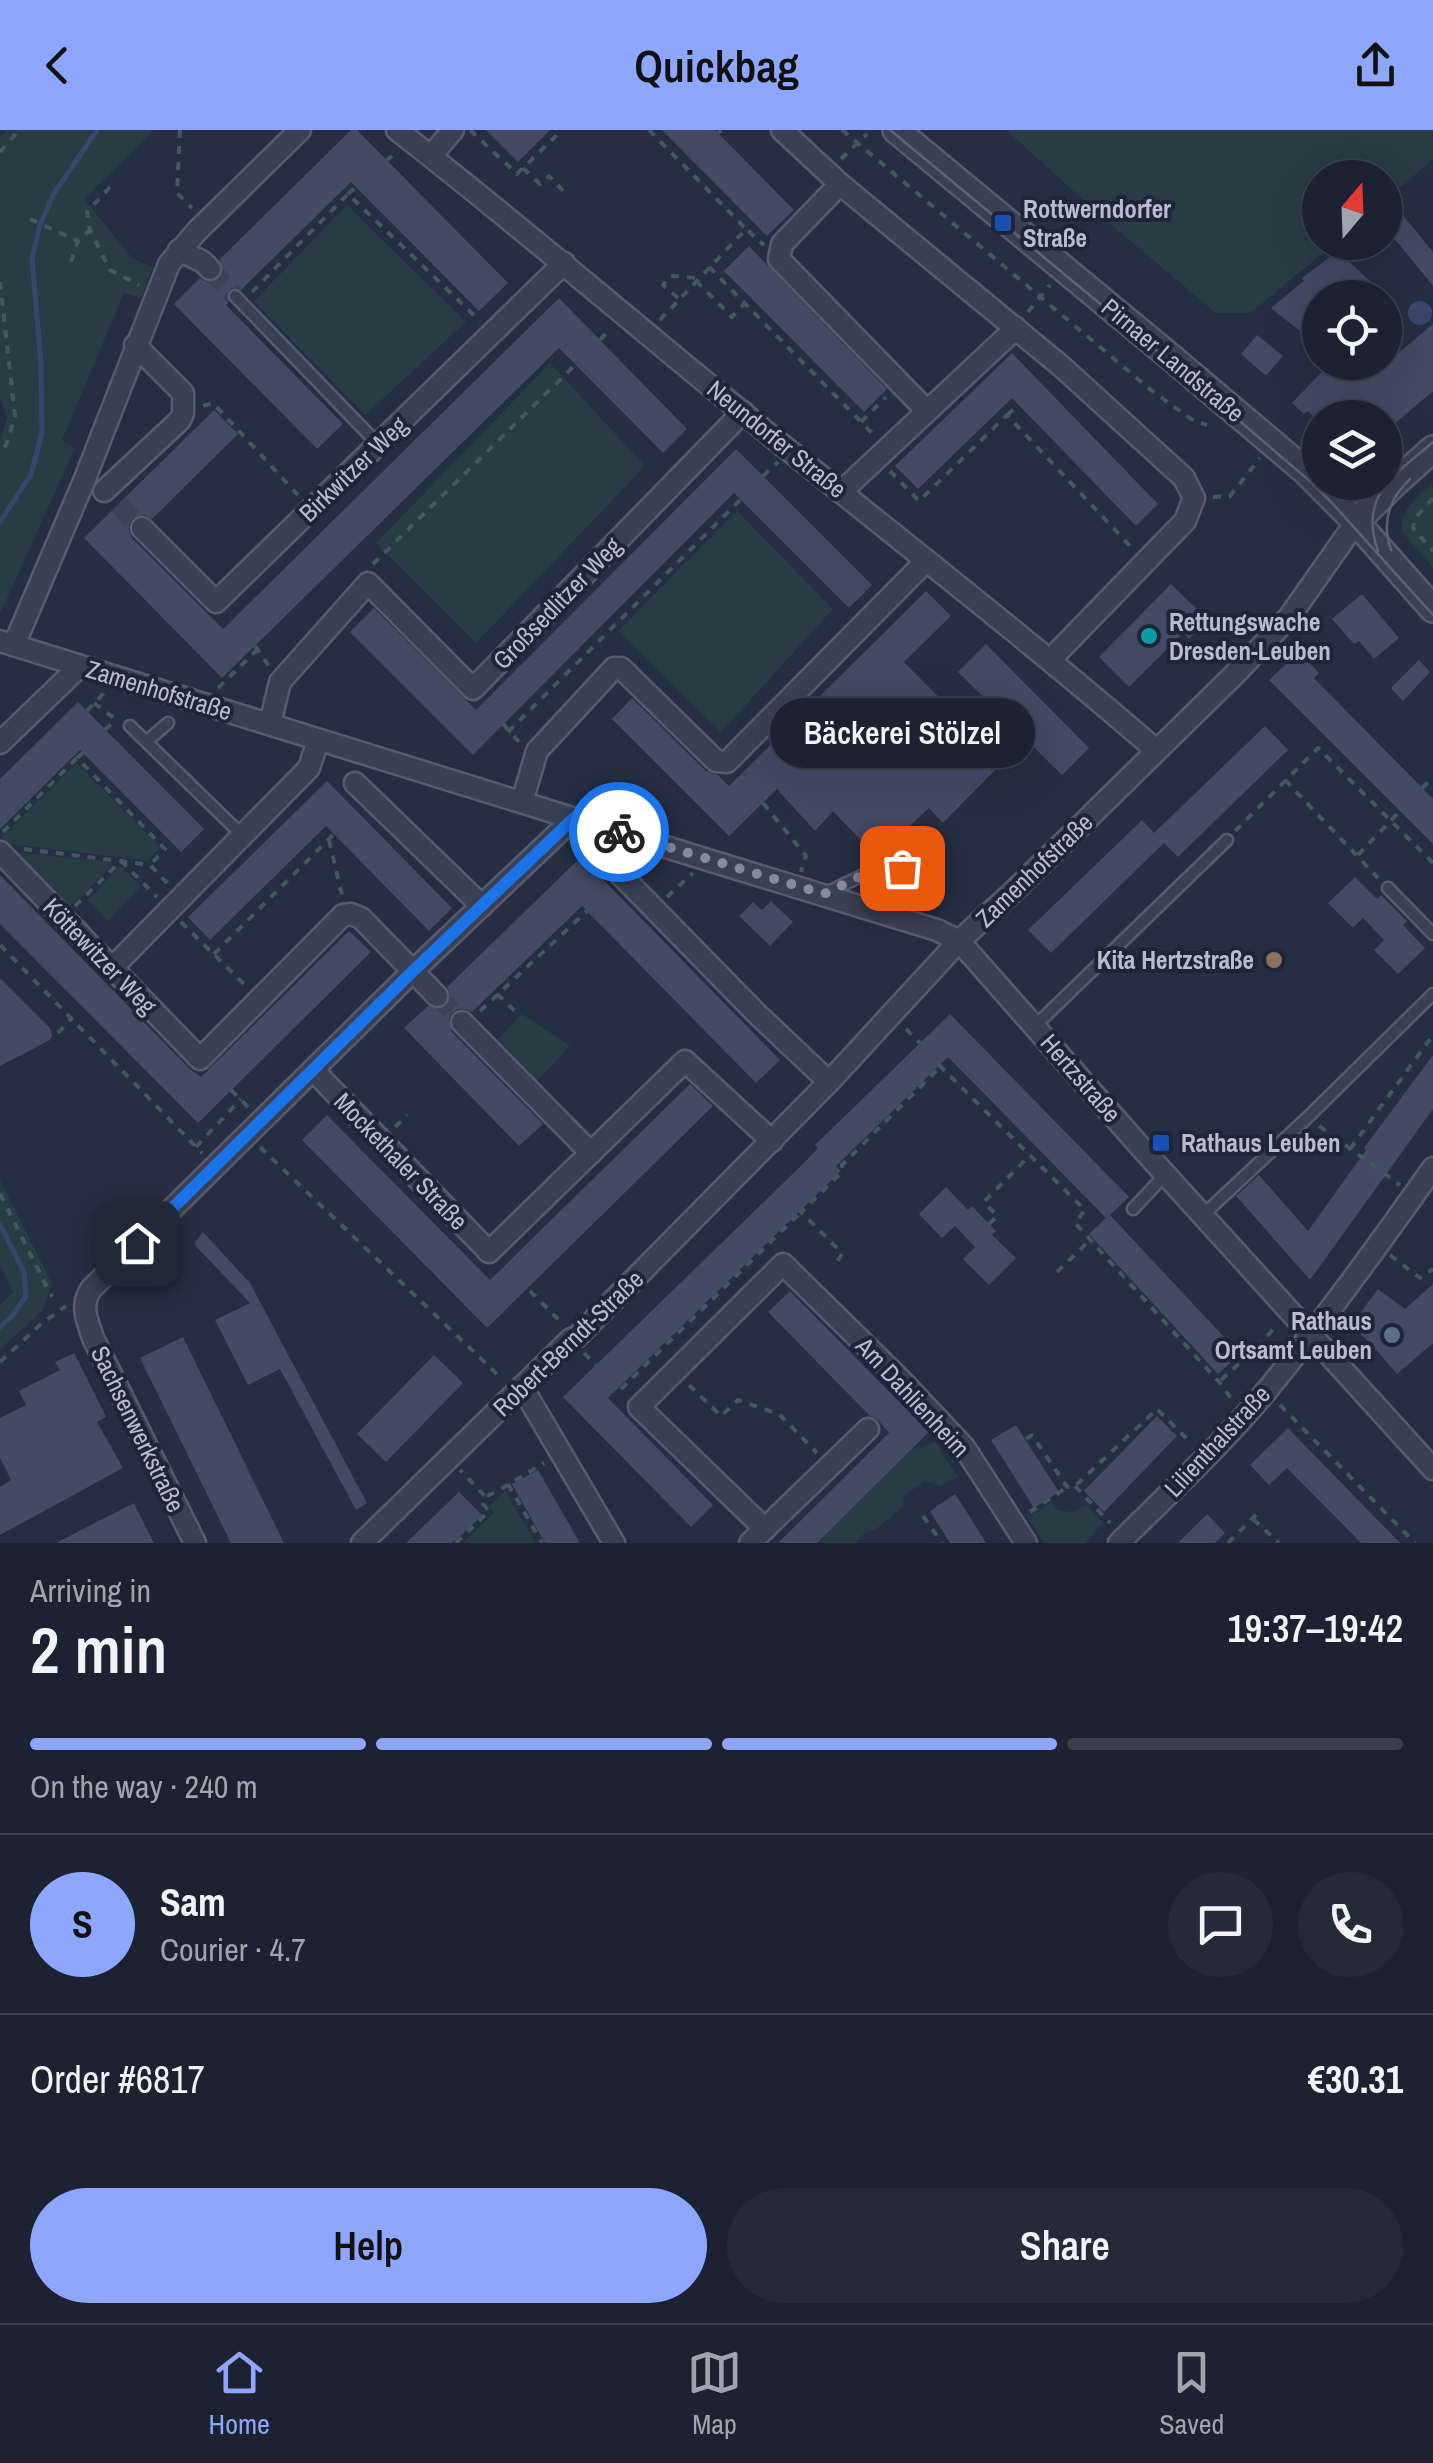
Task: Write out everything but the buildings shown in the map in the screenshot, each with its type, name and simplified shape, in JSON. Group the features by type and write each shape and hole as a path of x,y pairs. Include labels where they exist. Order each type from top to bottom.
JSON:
{"street":[{"path":"7,643 84,481 169,264 300,130"},
{"name":"Neundorfer Straße","path":"397,130 1051,659 1156,750"},
{"path":"431,156 453,130"},
{"path":"782,130 834,178 1061,366 1184,478 1194,498 1185,521 1051,659"},
{"name":"Pirnaer Landstraße","path":"896,130 1326,491 1433,609"},
{"path":"834,178 782,244 778,259 927,411"},
{"path":"180,250 210,269"},
{"name":"Birkwitzer Weg","path":"142,528 216,602 564,263"},
{"path":"842,492 1016,328"},
{"path":"84,481 111,498 184,413 182,393 135,346"},
{"name":"Großsedlitzer Weg","path":"368,583 473,689 743,412"},
{"path":"1356,522 1433,449"},
{"name":"Zamenhofstraße","path":"7,643 824,894 937,930 959,941 1240,670 1290,616 1356,522"},
{"path":"522,802 537,751 614,668 621,668 716,760 727,762 926,560"},
{"path":"270,724 280,682 368,583"},
{"path":"0,743 80,666"},
{"path":"112,968 308,768 318,740"},
{"path":"355,783 482,906"},
{"name":"Mockethaler Straße","path":"90,1289 574,818"},
{"name":"Köttewitzer Weg","path":"0,853 200,1059 259,1000"},
{"path":"618,872 756,1013 830,1082"},
{"path":"259,1000 343,915 361,918 437,996"},
{"name":"Hertzstraße","path":"959,941 1433,1469"},
{"name":"Robert-Berndt-Straße","path":"362,1543 570,1339 577,1337 830,1082 959,941"},
{"path":"464,1023 590,1152 684,1061 772,1140"},
{"name":"Mockethaler Straße","path":"313,1070 490,1252 590,1152"},
{"name":"Lilienthalstraße","path":"1116,1535 1266,1391 1433,1168"},
{"name":"Am Dahlienheim","path":"675,1372 783,1264 964,1447 1026,1543"},
{"name":"Sachsenwerkstraße","path":"90,1289 84,1300 93,1338 195,1543"},
{"path":"675,1372 639,1407 758,1536 868,1429"},
{"path":"519,1390 614,1543"}],"lane":[{"path":"238,299 378,444"},
{"path":"148,741 168,723"},
{"path":"130,726 243,836"},
{"path":"1035,1026 1226,840"},
{"path":"824,894 878,868 902,868"},
{"path":"1388,888 1433,934"},
{"path":"1203,1215 1433,994"},
{"path":"1133,1209 1166,1174"}],"path":[{"path":"0,152 19,130"},
{"path":"180,130 177,192 206,222"},
{"path":"470,130 517,174 562,130"},
{"path":"650,130 778,259"},
{"path":"842,130 1162,398 1191,419 1207,425"},
{"path":"834,178 867,134"},
{"path":"685,166 691,160"},
{"path":"524,168 540,184 548,176 566,194"},
{"path":"110,186 87,212 90,230 110,270 156,296"},
{"path":"238,299 356,187"},
{"path":"348,194 492,333"},
{"path":"30,219 78,241"},
{"path":"647,333 746,228"},
{"path":"71,262 78,241 90,230"},
{"path":"710,268 861,422 918,500 1019,404"},
{"path":"679,300 663,285 671,276 698,280 732,317 744,304"},
{"path":"0,282 15,416 0,453"},
{"path":"1016,328 1051,284"},
{"path":"368,583 373,564 576,364"},
{"path":"861,422 900,383"},
{"path":"184,413 213,403 311,510"},
{"path":"1007,416 1145,562"},
{"path":"1194,498 1230,496 1272,444"},
{"path":"1433,498 1415,518 1413,528 1433,551"},
{"path":"508,732 740,500"},
{"path":"224,683 256,648 280,682"},
{"path":"88,711 93,704 113,718 104,730"},
{"path":"503,724 535,758"},
{"path":"1226,840 1318,748 1433,863"},
{"path":"0,836 83,753"},
{"path":"77,758 165,849 150,864"},
{"path":"1422,788 1433,778"},
{"path":"1285,780 1388,888"},
{"path":"763,803 806,856 796,886"},
{"path":"1358,855 1400,811"},
{"path":"214,954 334,834"},
{"path":"329,840 340,895 354,915"},
{"path":"0,853 12,848 150,864"},
{"path":"654,909 708,860"},
{"path":"121,861 176,904"},
{"path":"64,918 121,861"},
{"path":"150,864 214,954 259,1000"},
{"path":"464,1023 586,910"},
{"path":"0,945 215,1166"},
{"path":"497,994 519,1015"},
{"path":"58,1033 72,1018"},
{"path":"1350,1148 1433,1035"},
{"path":"621,1389 842,1173 842,1165 940,1066 1085,1210 1075,1223 1219,1382 1244,1416"},
{"path":"232,1090 255,1127 519,1390"},
{"path":"196,1147 241,1099"},
{"path":"1308,1117 1400,1185"},
{"path":"989,1224 997,1216 984,1202 1030,1154"},
{"path":"0,1194 52,1297"},
{"path":"801,1212 842,1253 838,1261"},
{"path":"1057,1272 1090,1240"},
{"path":"1378,1246 1420,1278 1433,1269"},
{"path":"0,1362 41,1324 90,1289"},
{"path":"530,1291 577,1337"},
{"path":"1219,1382 1278,1324"},
{"path":"675,1372 721,1416 738,1400 779,1414 830,1466"},
{"path":"1266,1391 1416,1543"},
{"path":"1014,1523 1075,1486 1156,1409 1194,1446"},
{"path":"1026,1439 1032,1435 1068,1487"},
{"path":"456,1543 489,1511 483,1504 486,1496 561,1454"},
{"path":"448,1459 486,1496"},
{"path":"1046,1471 1054,1467"},
{"path":"508,1484 542,1543"},
{"path":"1075,1486 1116,1535"},
{"path":"923,1516 942,1543"},
{"path":"1228,1543 1255,1517 1279,1543"}],"shaded area":[{"path":"7,130 154,130 84,199 132,258 153,267 141,298 124,293 62,440 75,448 0,614 0,442 7,417 0,398 0,138"},
{"path":"1006,130 1433,130 1433,159 1402,186 1402,160 1302,160 1302,260 1314,260 1250,313 1216,313"},
{"path":"347,205 466,322 365,415 254,301"},
{"path":"550,363 645,466 476,643 376,543"},
{"path":"1433,483 1433,567 1402,532 1402,524 1411,504"},
{"path":"737,511 833,609 721,732 618,631"},
{"path":"77,763 160,847 148,861 13,844 3,850 0,847 0,839"},
{"path":"13,852 111,862 113,865 64,912"},
{"path":"120,866 141,886 108,920 87,900"},
{"path":"522,1014 570,1046 537,1081 497,1040"},
{"path":"0,1180 52,1284 42,1311 0,1349 0,1305 13,1292 0,1264"},
{"path":"935,1442 958,1477 940,1486 924,1481 904,1496 903,1507 875,1530 858,1538 857,1543 817,1543 911,1450"},
{"path":"505,1491 536,1543 463,1543 494,1513 489,1506"},
{"path":"1051,1502 1058,1510 1071,1512 1086,1505 1103,1523 1085,1543 1044,1543 1028,1518"}],"water":[{"path":"1415,301 1425,301 1432,313 1425,325 1415,325 1408,318 1408,308"}],"waterway":[{"path":"0,522 31,474 42,432 32,258 40,225 53,195 97,130"},
{"path":"0,1225 24,1272 26,1296 0,1327"}],"tunnel":[{"path":"210,269 235,296"},
{"path":"118,504 142,528"},
{"path":"437,996 462,1022"}],"tram line":[{"path":"890,130 1311,482 1433,615"},
{"path":"1378,551 1373,532 1377,501 1394,476 1433,442"},
{"path":"1391,550 1389,512 1410,479"}],"way so far":[{"path":"619,832 824,894 878,868 902,868"}],"place":[{"name":"Rottwerndorfer Straße","path":"1003,223"},
{"name":"Rettungswache Dresden-Leuben","path":"1149,636"},
{"name":"Bäckerei Stölzel","path":"902,868"},
{"name":"Kita Hertzstraße","path":"1274,960"},
{"name":"Rathaus Leuben","path":"1161,1143"},
{"name":"Rathaus Ortsamt Leuben","path":"1392,1335"}],"route":[{"path":"137,1243 574,818 619,832"}]}
